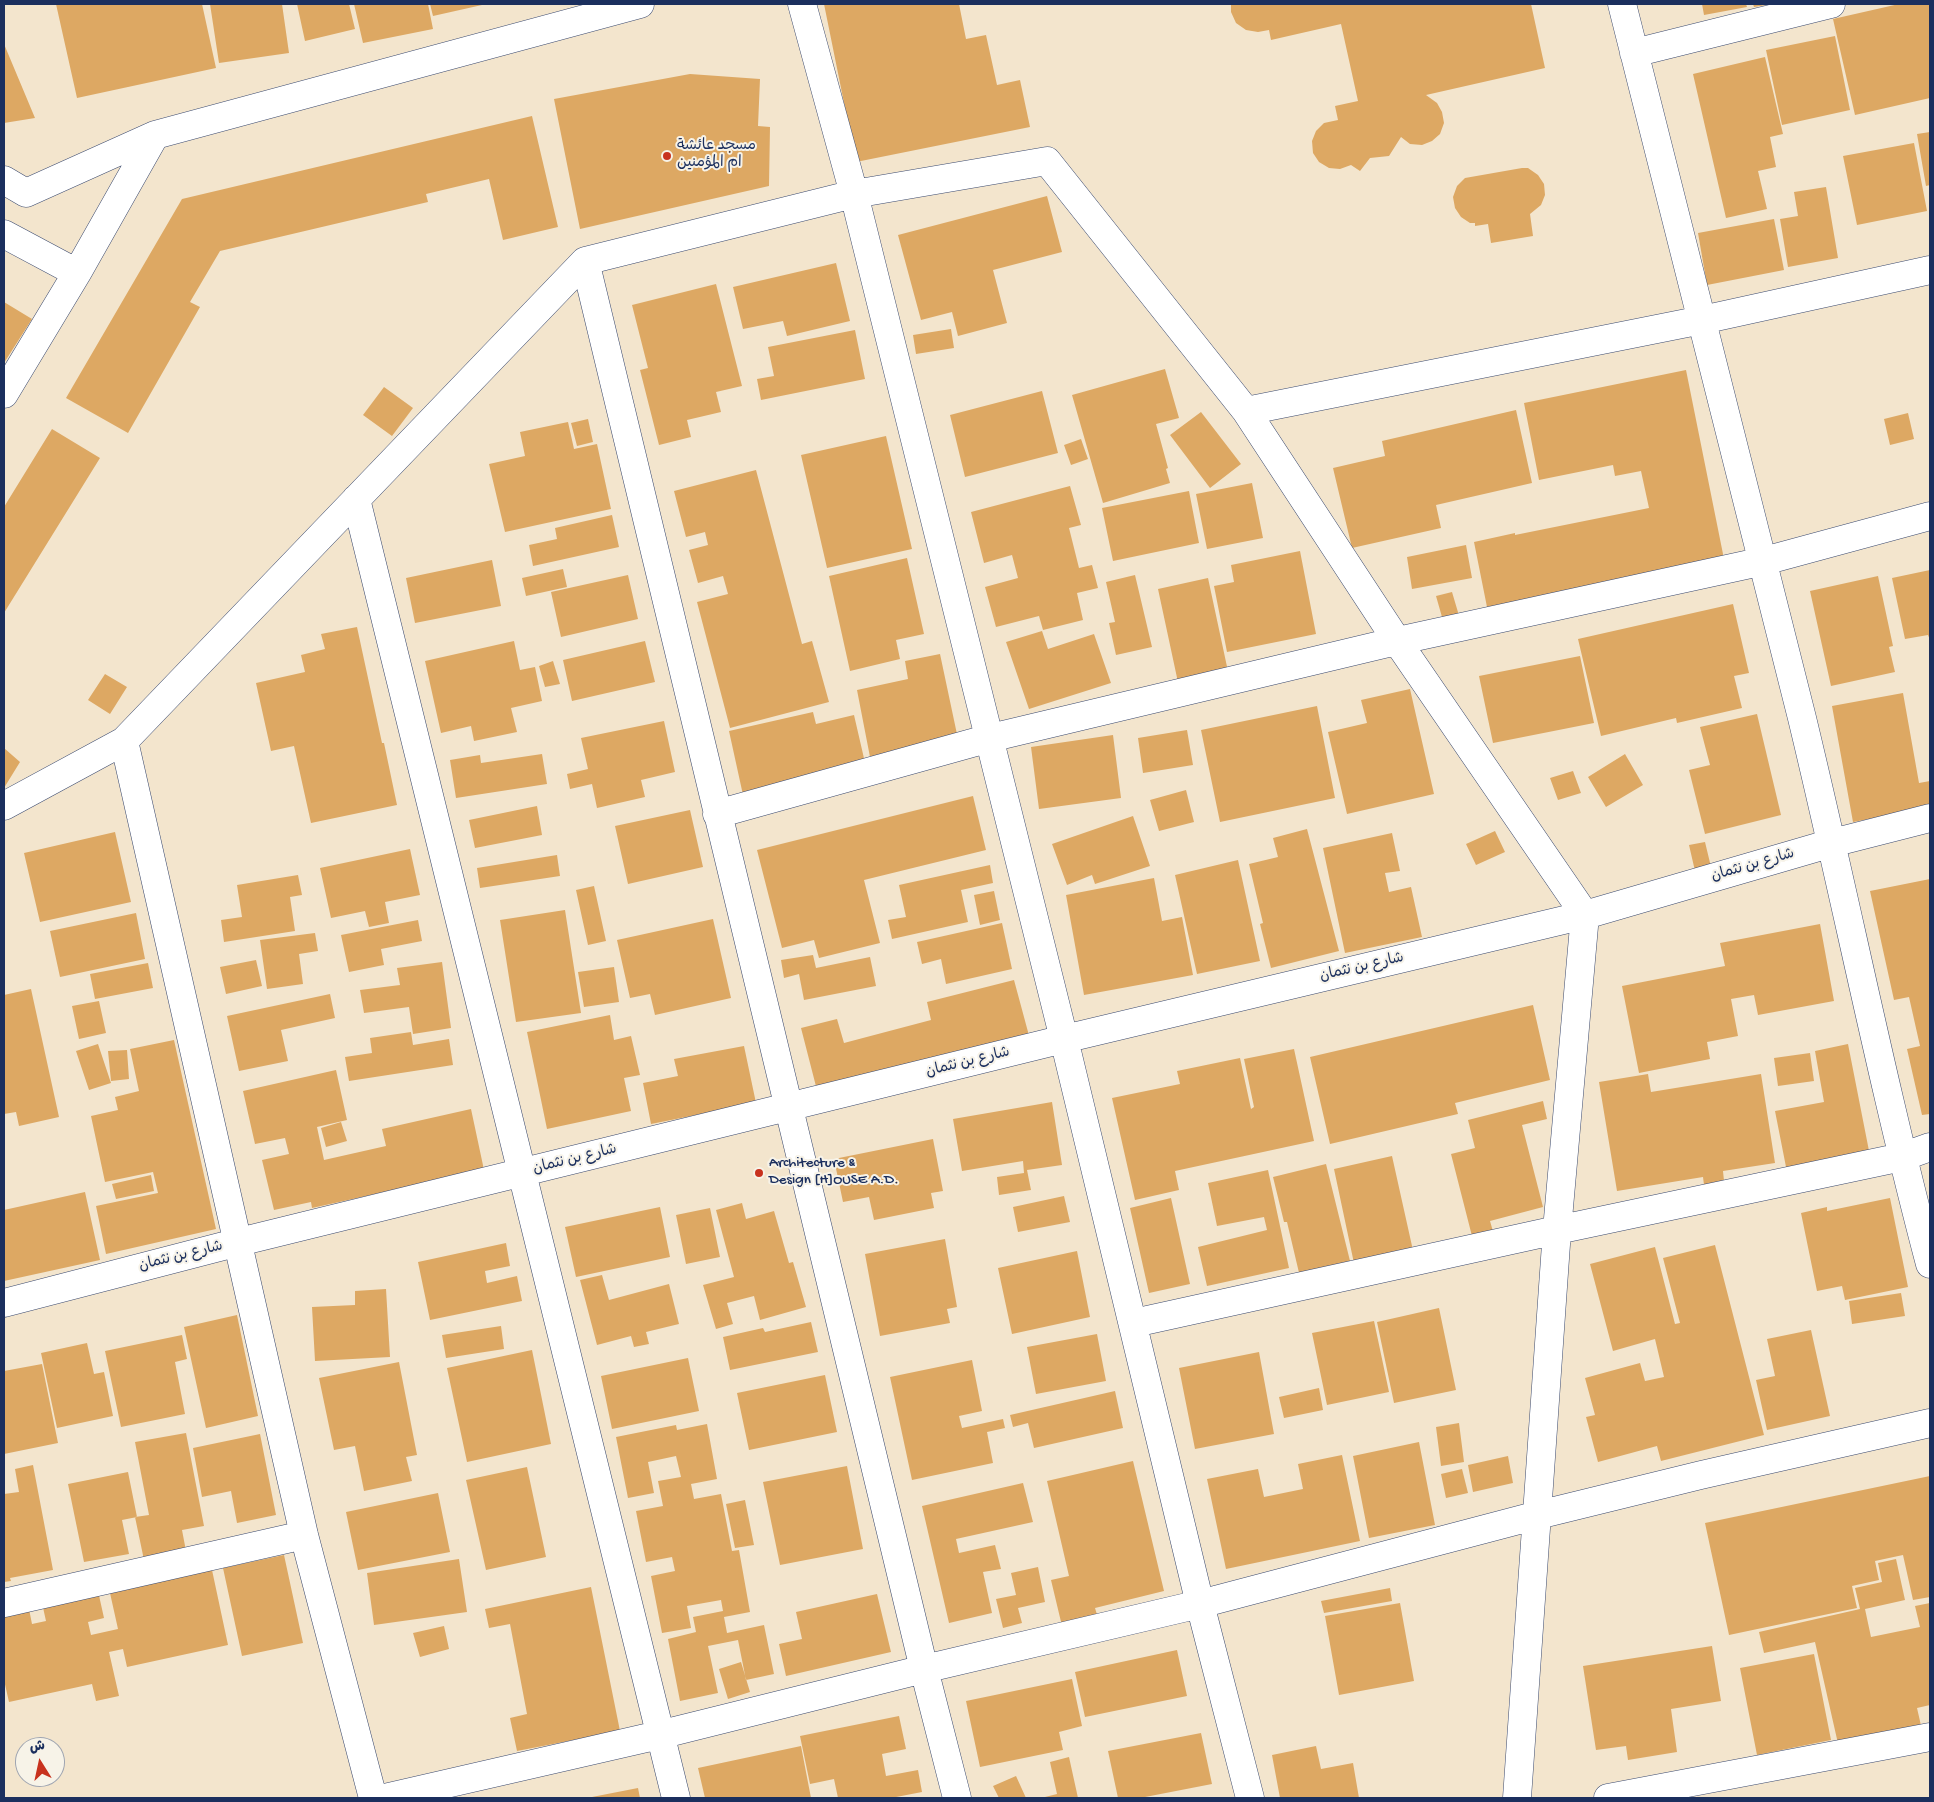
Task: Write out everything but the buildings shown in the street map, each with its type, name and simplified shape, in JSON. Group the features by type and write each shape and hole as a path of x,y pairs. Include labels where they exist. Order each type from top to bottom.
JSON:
{"street":[{"path":"4,180 26,193 155,136 640,4"},
{"path":"802,4 854,194 990,738 1134,1323 1200,1604 1250,1798"},
{"path":"1622,4 1764,561 1832,843 1902,1157 1930,1264"},
{"path":"1634,53 1831,4"},
{"path":"4,394 155,136"},
{"path":"4,806 124,741 585,261 854,194 1047,161 1246,411 1397,641 1585,915 1557,1230 1517,1798"},
{"path":"4,234 77,272"},
{"path":"585,261 717,814 957,1798"},
{"path":"1246,411 1702,320 1930,270"},
{"path":"356,499 676,1798"},
{"path":"717,814 990,738 1397,641 1764,561 1930,516"},
{"path":"124,741 304,1535 373,1798"},
{"name":"شارع بن نثمان","path":"4,1302 239,1242 522,1174 1064,1039 1585,915 1832,843 1930,818"},
{"path":"1134,1323 1557,1230 1902,1157 1930,1147"},
{"path":"385,1798 660,1735 924,1669 1200,1604 1538,1515 1691,1477 1930,1423"},
{"path":"4,1603 304,1535"},
{"path":"1608,1798 1930,1737"}],"place":[{"name":"مسجد عائشة ام المؤمنين","path":"667,156"},
{"name":"Architecture & Design [H]OUSE A.D.","path":"759,1173"}]}
